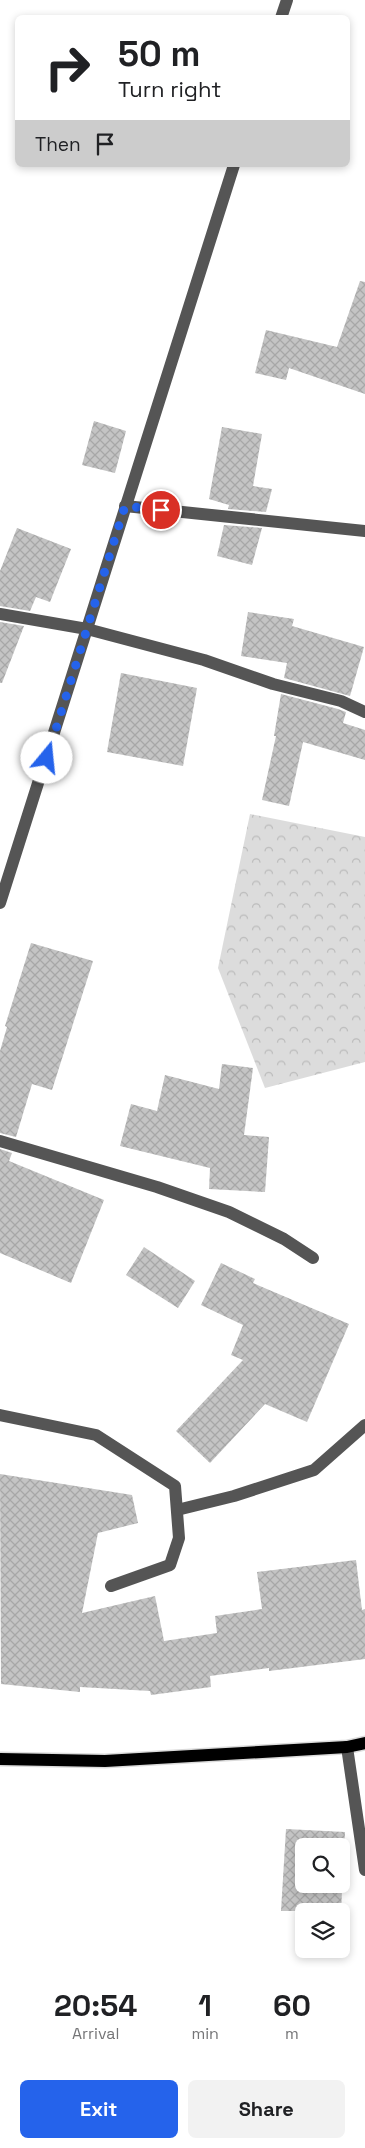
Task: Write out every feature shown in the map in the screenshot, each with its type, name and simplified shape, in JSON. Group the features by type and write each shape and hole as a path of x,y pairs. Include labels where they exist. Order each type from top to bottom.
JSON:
{"main road":[{"path":"0,1758 105,1761 347,1747 365,1743"}],"street":[{"path":"282,15 287,0"},
{"path":"0,903 233,167"},
{"path":"125,506 365,532"},
{"path":"0,614 87,629 204,660 273,684 341,701 365,712"},
{"path":"0,1141 157,1187 229,1212 284,1240 313,1258"},
{"path":"0,1415 96,1435 175,1486 179,1538 170,1565 111,1586"},
{"path":"177,1510 234,1496 314,1470 365,1425"},
{"path":"347,1747 365,1870"}],"green space":[{"path":"250,814 365,837 365,1062 265,1088 218,968"}],"building":[{"path":"360,281 365,282 365,394 289,368 286,380 255,373 266,330 337,347"},
{"path":"94,421 126,431 115,473 82,465"},
{"path":"222,427 262,434 253,486 272,489 266,512 228,509 229,505 209,499"},
{"path":"224,525 262,528 252,565 217,556"},
{"path":"17,528 71,549 50,602 36,597 30,611 0,606 0,571"},
{"path":"248,612 294,619 292,626 364,647 350,696 284,678 287,663 241,656"},
{"path":"0,622 24,626 2,683 0,683"},
{"path":"121,673 197,688 183,766 107,752"},
{"path":"281,694 346,712 343,723 365,730 365,760 303,742 289,806 262,800 276,736 274,736"},
{"path":"31,943 93,961 52,1090 32,1084 16,1137 0,1133 0,1051 7,1027 5,1026"},
{"path":"222,1064 253,1068 244,1135 269,1137 265,1192 209,1189 210,1168 120,1146 131,1104 157,1111 165,1075 219,1089"},
{"path":"0,1149 12,1153 9,1161 104,1200 71,1283 0,1253"},
{"path":"144,1247 195,1281 178,1308 126,1275"},
{"path":"221,1263 255,1279 253,1283 349,1324 307,1422 265,1404 210,1463 176,1431 243,1360 231,1355 243,1325 201,1305"},
{"path":"0,1474 132,1495 138,1523 98,1533 82,1613 155,1596 164,1641 217,1633 215,1616 262,1609 257,1572 356,1560 362,1610 365,1609 365,1659 269,1671 269,1668 210,1676 211,1687 151,1695 150,1691 80,1687 80,1692 1,1684"},
{"path":"286,1829 345,1832 345,1838 295,1838 295,1893 342,1893 341,1903 295,1903 295,1911 281,1911"}],"route":[{"path":"47,758 125,506 161,510"}]}
